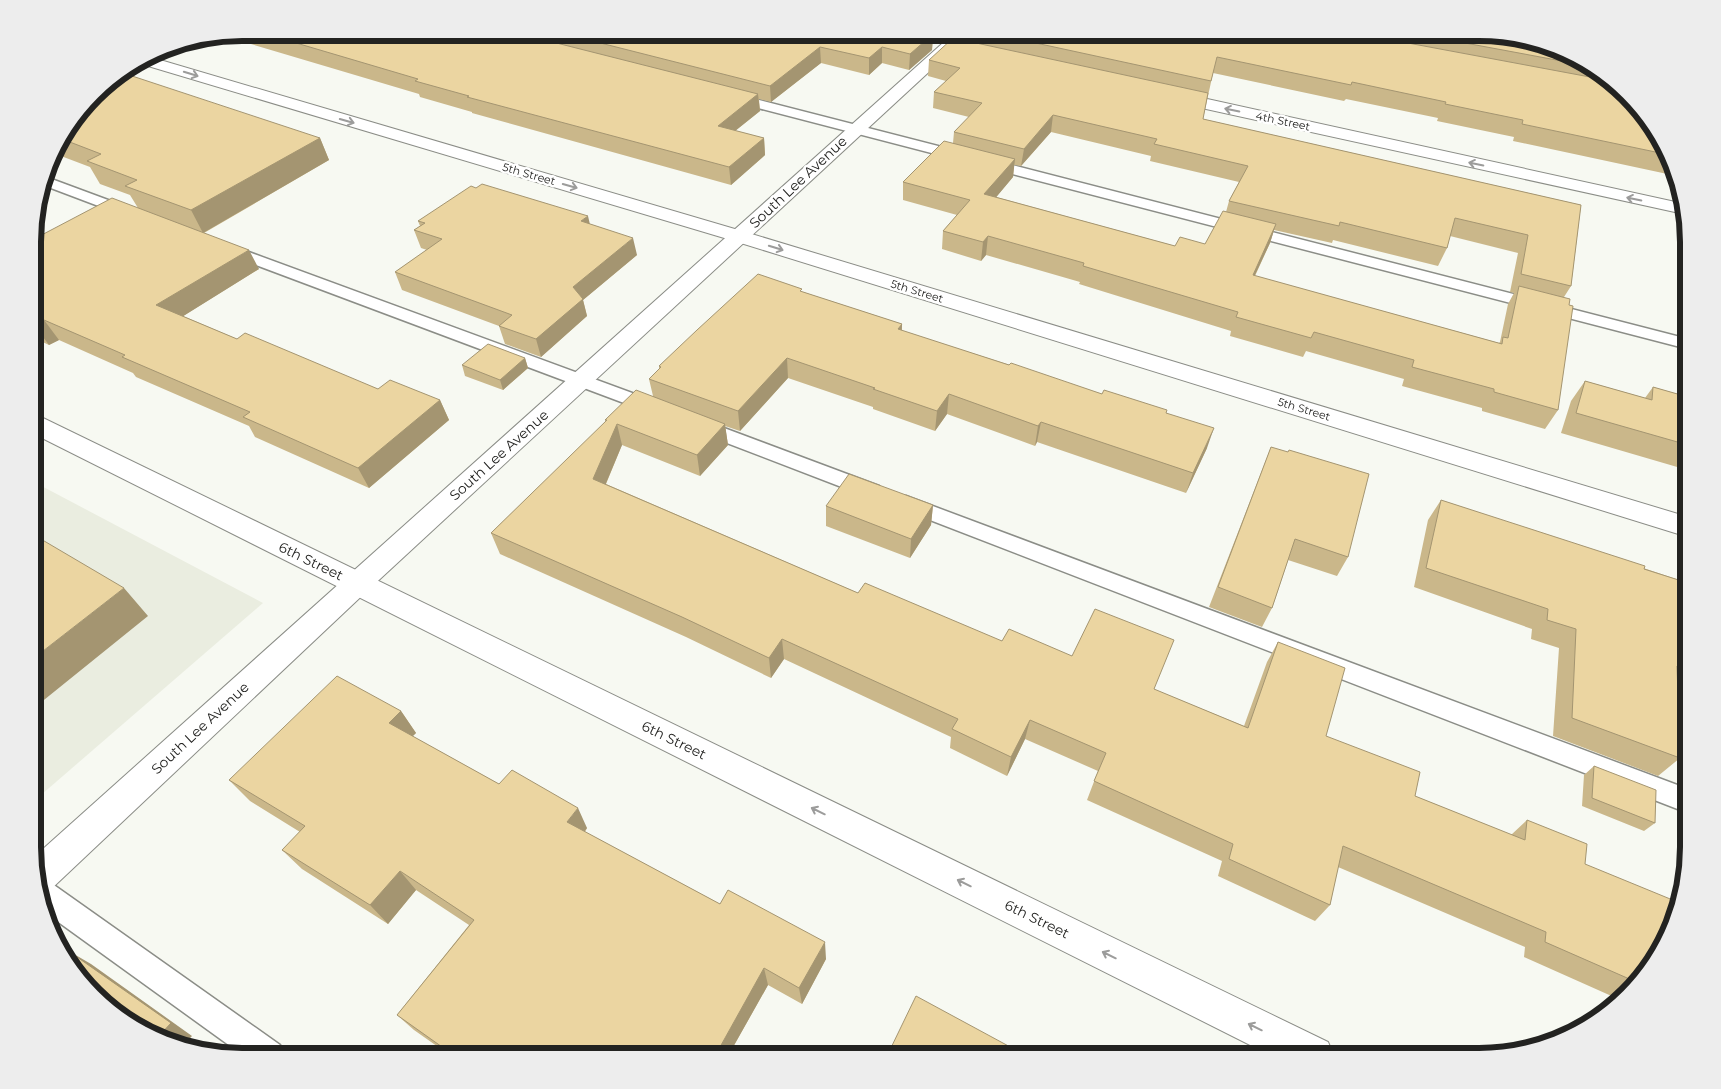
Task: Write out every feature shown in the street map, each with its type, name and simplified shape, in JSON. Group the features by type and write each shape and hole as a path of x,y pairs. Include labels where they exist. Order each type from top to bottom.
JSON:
{"street":[{"name":"South Lee Avenue","path":"43,873 855,128 951,43"},
{"name":"5th Street","path":"153,63 738,236 1680,525"},
{"name":"4th Street","path":"1160,94 1677,208"},
{"name":"6th Street","path":"41,427 1298,1048"}],"lane":[{"path":"720,94 1680,342"},
{"path":"50,183 151,220"},
{"path":"207,241 682,418 1680,798"},
{"path":"48,897 258,1048"}],"shaded area":[{"path":"41,486 263,603 41,795"}],"building":[{"path":"289,41 549,41 758,94 718,126 764,138 729,167 467,97 469,96 415,81 418,79"},
{"path":"592,41 925,41 910,54 882,47 869,58 820,47 770,86"},
{"path":"950,41 967,41 1208,93 1203,119 1581,205 1571,286 1521,274 1528,235 1455,218 1447,248 1340,222 1339,226 1229,201 1248,166 1154,144 1157,139 1053,115 1024,149 954,132 982,103 934,92 960,68 929,60"},
{"path":"1027,41 1397,41 1594,78 1611,91 1630,110 1646,131 1658,153 1522,124 1523,120 1445,104 1446,102 1352,82 1351,85 1217,57 1211,81"},
{"path":"1454,41 1518,45 1543,52 1567,62"},
{"path":"130,75 320,138 191,210 125,186 137,180 87,161 101,154 68,141 100,100"},
{"path":"944,141 1015,159 984,194 1175,246 1180,237 1205,244 1223,211 1276,224 1253,275 1502,344 1503,337 1508,338 1519,286 1570,299 1569,305 1573,306 1558,410 1494,392 1494,389 1412,367 1414,360 1314,332 1311,338 1236,317 1238,312 1083,266 1084,263 988,236 983,242 943,231 970,200 903,182"},
{"path":"482,184 588,216 581,221 633,238 573,287 583,299 536,339 499,326 512,315 395,272 442,239 414,230 425,223 418,221 471,186 476,188"},
{"path":"112,198 249,250 156,305 237,339 245,333 378,389 390,380 440,400 358,468 243,417 250,412 122,357 125,355 44,320 41,322 42,235"},
{"path":"758,274 802,289 800,291 902,324 898,329 1009,365 1011,363 1102,394 1104,390 1167,410 1166,413 1214,428 1193,473 1041,422 1038,426 949,394 937,411 787,358 738,411 649,379 661,367 659,366"},
{"path":"488,344 525,358 500,380 462,365"},
{"path":"1585,381 1652,400 1653,387 1680,395 1680,443 1576,413"},
{"path":"636,390 725,424 697,455 617,424 593,479 858,593 865,583 1002,641 1009,629 1072,656 1095,609 1174,640 1154,689 1248,728 1278,642 1345,668 1326,736 1420,772 1415,796 1525,840 1527,820 1587,844 1585,864 1673,900 1659,935 1646,958 1630,979 1545,942 1546,932 1343,846 1330,905 1229,859 1233,844 1094,781 1106,753 1030,720 1011,757 952,729 958,719 782,639 769,658 682,617 491,533 607,420 605,420"},
{"path":"1271,447 1288,452 1289,450 1369,474 1348,557 1295,539 1272,608 1218,587"},
{"path":"849,474 933,505 911,539 826,506"},
{"path":"1441,500 1645,566 1644,569 1680,580 1680,667 1677,666 1680,758 1572,718 1576,629 1547,620 1548,609 1426,568"},
{"path":"41,539 124,588 41,653"},
{"path":"337,676 401,711 389,723 499,784 512,770 578,808 567,822 720,904 728,890 825,942 799,988 764,968 719,1048 444,1048 397,1015 474,920 400,871 370,905 282,850 305,826 229,780"},
{"path":"1594,766 1656,790 1655,823 1592,798"},
{"path":"72,954 171,1023 164,1031 131,1014 100,989"},
{"path":"916,996 1012,1048 891,1048"}]}
